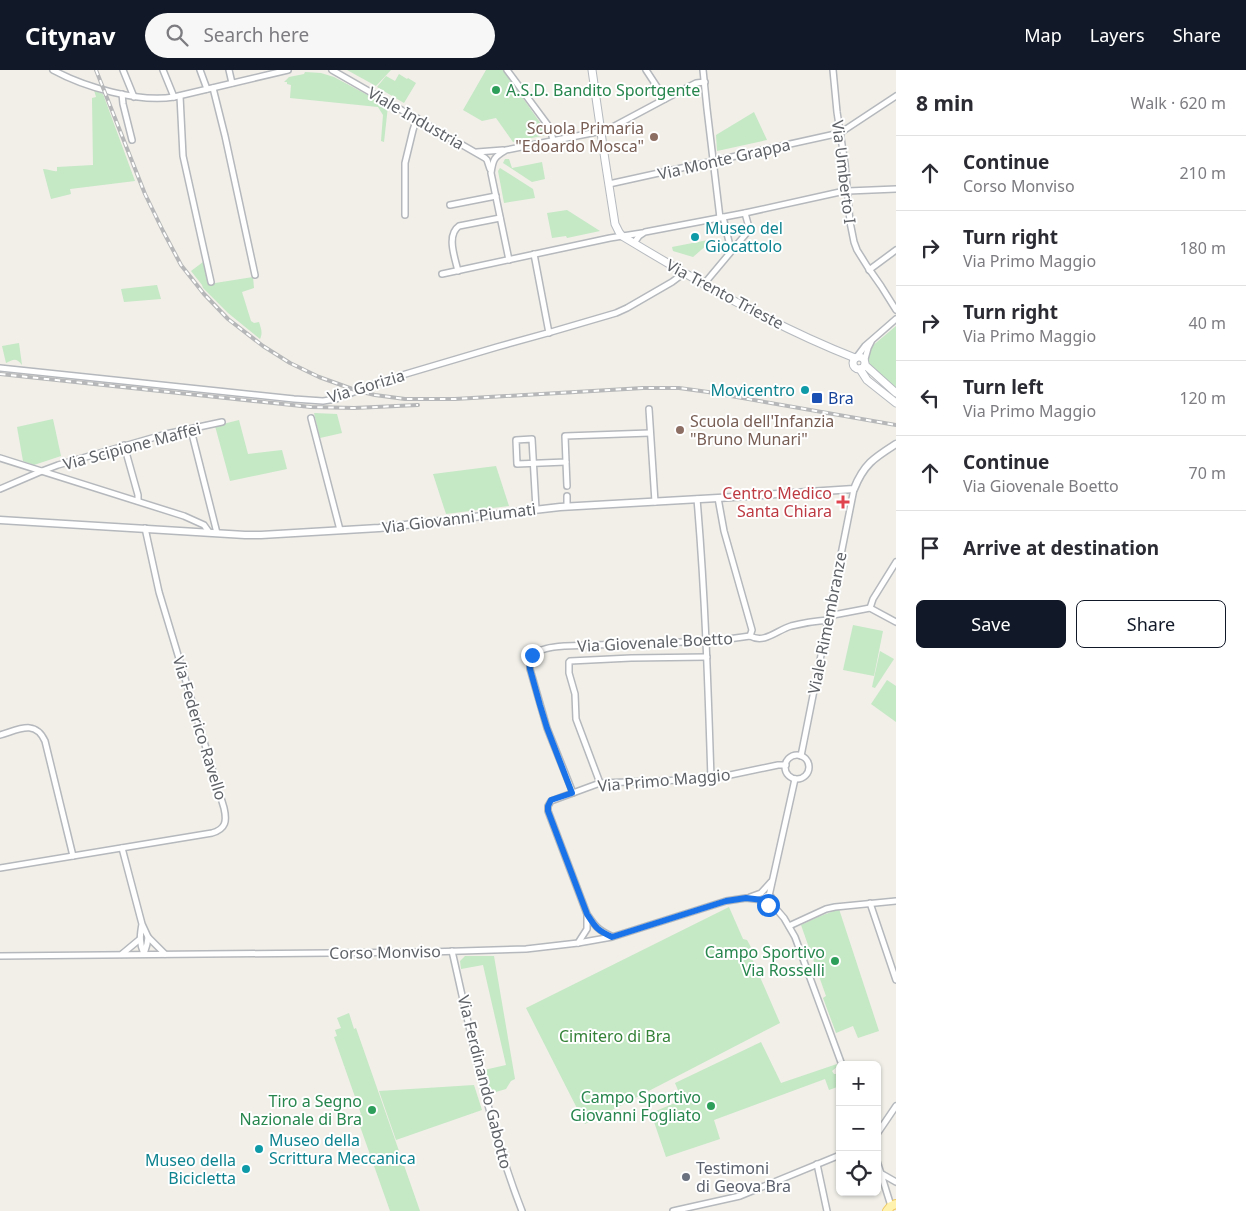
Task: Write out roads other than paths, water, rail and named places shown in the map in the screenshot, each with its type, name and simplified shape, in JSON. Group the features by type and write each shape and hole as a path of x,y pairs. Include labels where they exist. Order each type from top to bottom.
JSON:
{"main road":[{"path":"592,70 615,224 622,236"},
{"name":"Via Trento Trieste","path":"622,236 684,273 778,324 855,360 855,367 863,364"},
{"path":"855,360 860,356 867,380 896,403"},
{"path":"863,364 896,393"}],"street":[{"path":"53,70 104,90 134,97 157,99 180,96 288,70"},
{"path":"123,70 134,97"},
{"path":"164,70 174,97"},
{"path":"200,70 210,89 229,155 255,275"},
{"path":"229,70 232,83"},
{"name":"Viale Industria","path":"332,70 474,151 488,160 491,172"},
{"path":"507,70 550,128 553,140"},
{"path":"646,70 665,99"},
{"path":"704,70 713,161 722,218 731,250"},
{"name":"Via Umberto I","path":"833,70 850,222 854,242 856,250 886,293"},
{"name":"Viale Industria","path":"474,151 506,150 607,130 696,83 704,82"},
{"path":"122,94 132,140"},
{"path":"180,96 183,156 211,282"},
{"path":"840,133 896,96"},
{"path":"405,215 405,162 417,118"},
{"name":"Via Monte Grappa","path":"609,184 840,133"},
{"path":"506,150 494,158 491,172 509,260"},
{"path":"848,191 896,189"},
{"path":"442,274 622,236 722,218 840,192"},
{"path":"450,205 496,196"},
{"path":"704,284 750,229 746,213"},
{"path":"458,271 452,241 455,229 459,226 500,218"},
{"path":"634,243 645,232"},
{"path":"869,270 896,250"},
{"path":"534,254 549,333"},
{"name":"Via Gorizia","path":"0,368 323,401 336,399 382,381 497,346 608,316 627,308 684,273"},
{"path":"886,293 896,301"},
{"path":"886,293 896,310"},
{"path":"855,360 864,346 896,319"},
{"path":"863,364 873,339"},
{"path":"649,409 655,502"},
{"path":"311,418 340,530"},
{"name":"Via Scipione Maffei","path":"0,489 42,471 124,446 166,434 222,422"},
{"path":"567,486 565,436 650,433"},
{"path":"192,434 217,533"},
{"path":"536,509 534,464 532,439 516,440 517,464 534,464 566,462"},
{"path":"854,489 858,478 867,465 896,444"},
{"path":"124,446 138,502"},
{"path":"0,458 187,517 204,525 209,532"},
{"name":"Via Giovanni Piumati","path":"0,520 261,534 379,528 567,506 854,489"},
{"name":"Viale Rimembranze","path":"801,756 854,489"},
{"path":"567,496 567,506"},
{"path":"718,498 726,540 752,630 750,636"},
{"path":"698,499 707,658 711,779"},
{"path":"187,517 193,524 194,531"},
{"name":"Via Federico Ravello","path":"122,848 219,831 224,826 226,815 159,592 145,528"},
{"path":"896,562 873,598 870,608 896,622"},
{"name":"Via Giovenale Boetto","path":"572,793 547,728 529,664 530,657 536,652 565,646 714,641 750,636 760,639 772,636 789,627 870,608"},
{"path":"600,783 576,719 575,694 569,673 569,662 631,658 707,658"},
{"path":"0,735 28,728 33,728 41,734 73,856"},
{"path":"792,756 801,756 808,762 808,773 802,778 795,779 787,772 787,762 792,756"},
{"name":"Via Primo Maggio","path":"612,937 600,932 587,914 548,811 551,800 600,783 711,779 786,766"},
{"path":"795,779 769,896 772,899 771,903 789,926 798,946 841,1061"},
{"path":"0,868 122,848 142,924 148,937 165,954"},
{"path":"746,898 761,892 773,880"},
{"path":"769,896 766,896 763,900 768,905 771,903"},
{"name":"Corso Monviso","path":"0,956 526,949 612,937 726,901 746,898 763,900"},
{"path":"789,926 826,909 896,901"},
{"path":"870,904 896,980"},
{"name":"Via Primo Maggio","path":"587,914 587,929"},
{"path":"142,924 140,938 144,954"},
{"path":"594,941 595,927"},
{"path":"578,943 587,929 594,941"},
{"path":"144,954 148,937"},
{"path":"122,954 140,938"},
{"name":"Via Ferdinando Gabotto","path":"452,951 489,1111 522,1211"},
{"path":"881,1128 896,1106"},
{"path":"673,1211 740,1196 836,1156"},
{"path":"817,1164 826,1211"},
{"path":"882,1174 896,1182"},
{"path":"882,1174 892,1207"}],"railway":[{"path":"96,70 145,194 181,265 204,294 228,319 263,346 290,363 319,377 358,391 405,399 455,399 643,388 679,388 896,425"},
{"path":"0,374 311,407 354,408 418,405"}],"place":[{"name":"A.S.D. Bandito Sportgente","path":"496,90"},
{"name":"Scuola Primaria \"Edoardo Mosca\"","path":"654,137"},
{"name":"Museo del Giocattolo","path":"695,237"},
{"name":"Movicentro","path":"805,390"},
{"name":"Bra","path":"817,398"},
{"name":"Scuola dell'Infanzia \"Bruno Munari\"","path":"680,430"},
{"name":"Centro Medico Santa Chiara","path":"843,502"},
{"name":"Campo Sportivo Via Rosselli","path":"835,961"},
{"name":"Campo Sportivo Giovanni Fogliato","path":"711,1106"},
{"name":"Tiro a Segno Nazionale di Bra","path":"372,1110"},
{"name":"Museo della Scrittura Meccanica","path":"259,1149"},
{"name":"Museo della Bicicletta","path":"246,1169"},
{"name":"Testimoni di Geova Bra","path":"686,1177"}],"park label":[{"name":"Cimitero di Bra","path":"615,1036"}]}
